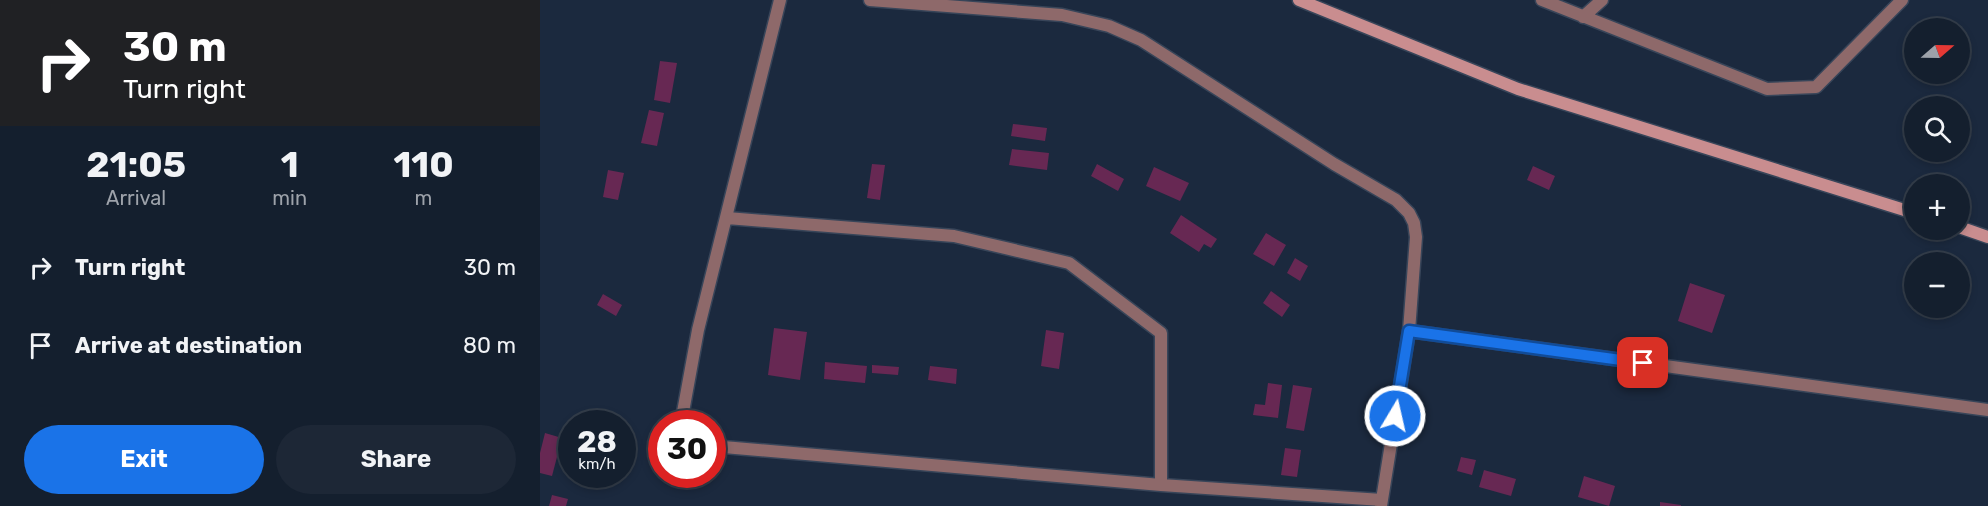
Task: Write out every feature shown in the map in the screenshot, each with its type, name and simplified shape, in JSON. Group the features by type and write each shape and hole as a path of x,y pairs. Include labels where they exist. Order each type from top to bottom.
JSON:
{"street":[{"path":"683,410 698,330 780,0"},
{"path":"726,447 1382,503 1409,331 1416,237 1414,223 1396,200 1325,158 1141,40 1109,26 1062,15 870,0"},
{"path":"1299,0 1518,89 1904,210"},
{"path":"1542,0 1767,89 1816,87 1902,0"},
{"path":"1583,17 1602,0"},
{"path":"727,218 954,236 1069,263 1161,333 1161,485"},
{"path":"1970,231 1988,237"},
{"path":"1409,331 1988,410"}],"building":[{"path":"660,61 677,63 670,103 654,100"},
{"path":"649,110 664,113 657,146 641,143"},
{"path":"1013,124 1047,128 1045,141 1011,136"},
{"path":"1012,149 1049,153 1047,170 1009,165"},
{"path":"872,164 885,165 880,200 867,198"},
{"path":"1097,164 1124,179 1118,191 1091,176"},
{"path":"1533,166 1555,176 1549,190 1527,180"},
{"path":"1154,167 1189,183 1180,201 1146,186"},
{"path":"608,170 624,173 618,200 603,197"},
{"path":"1181,215 1217,239 1211,248 1204,244 1199,252 1170,233"},
{"path":"1266,233 1286,245 1274,266 1253,254"},
{"path":"1295,258 1308,266 1300,281 1287,273"},
{"path":"1690,283 1725,295 1712,333 1678,321"},
{"path":"1271,291 1290,305 1282,317 1263,303"},
{"path":"603,294 622,305 616,316 597,305"},
{"path":"774,328 807,332 800,380 768,375"},
{"path":"1046,330 1064,333 1059,369 1041,366"},
{"path":"825,362 867,366 865,383 824,379"},
{"path":"872,365 899,367 898,375 872,373"},
{"path":"930,366 957,369 956,384 928,380"},
{"path":"1268,383 1282,385 1278,418 1253,415 1255,404 1265,405"},
{"path":"1293,385 1312,388 1304,431 1286,428"},
{"path":"545,433 558,437 558,453 552,476 540,473 540,453"},
{"path":"1285,448 1301,450 1297,477 1281,475"},
{"path":"1461,457 1476,460 1472,475 1457,471"},
{"path":"1484,470 1516,479 1511,496 1479,487"},
{"path":"1584,476 1615,486 1609,506 1578,497"},
{"path":"552,495 568,499 566,506 549,506"},
{"path":"1660,502 1681,505 1681,506 1660,506"}],"route":[{"path":"1395,416 1409,331 1643,363"}]}
